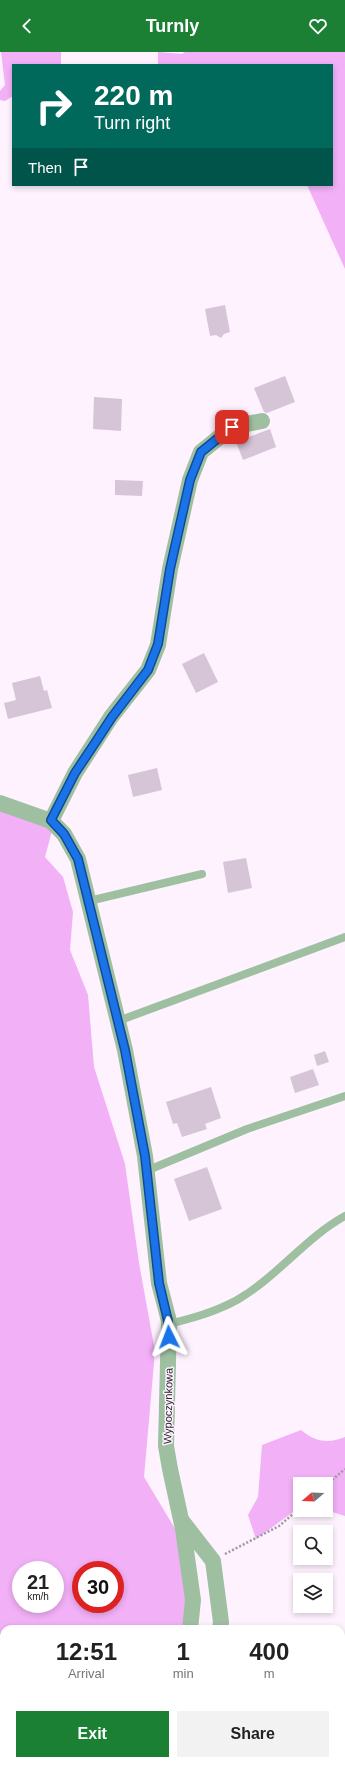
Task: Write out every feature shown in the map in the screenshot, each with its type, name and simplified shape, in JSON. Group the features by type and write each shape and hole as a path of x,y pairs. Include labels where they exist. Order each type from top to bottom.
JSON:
{"street":[{"path":"51,820 75,773 112,717 148,670 158,644 170,569 190,480 201,452 232,427 262,421"},
{"name":"Wypoczynkowa","path":"0,803 51,820 64,834 78,859 125,1050 146,1171 159,1283 169,1324 166,1446 181,1520 193,1600 190,1625"},
{"path":"181,1520 213,1561 221,1625"}],"lane":[{"path":"89,901 202,874"},
{"path":"118,1021 345,937"},
{"path":"146,1171 247,1130 345,1096"},
{"path":"169,1324 206,1315 238,1299 273,1273 331,1223 345,1216"}],"path":[{"path":"333,1479 345,1469"},
{"path":"213,1561 279,1526 293,1514"}],"shaded area":[{"path":"1,52 61,52 61,64 12,64 12,97 5,101 0,100 0,91 5,85"},
{"path":"158,52 182,54 185,52 345,52 345,269 307,186 333,186 333,64 158,64"},
{"path":"0,804 26,811 52,831 45,857 63,877 73,912 70,950 88,995 94,1067 125,1164 139,1263 155,1351 144,1477 177,1532 187,1614 186,1625 0,1625"},
{"path":"301,1430 311,1437 322,1441 333,1441 345,1437 345,1516 333,1512 333,1477 293,1477 293,1512 256,1539 248,1515 258,1497 262,1445"}],"building":[{"path":"225,305 230,332 224,334 221,338 216,335 210,336 205,309"},
{"path":"285,376 295,402 267,413 264,412 254,388"},
{"path":"94,397 122,399 121,431 93,429"},
{"path":"270,429 276,447 243,460 236,442"},
{"path":"115,480 143,481 142,496 115,495"},
{"path":"204,653 218,682 196,693 182,664"},
{"path":"40,676 44,691 47,690 52,708 8,719 4,703 16,700 12,683"},
{"path":"157,768 162,790 133,797 128,775"},
{"path":"246,858 252,888 228,893 223,862"},
{"path":"325,1051 329,1062 317,1066 314,1055"},
{"path":"313,1069 319,1085 295,1093 290,1077"},
{"path":"211,1087 221,1118 205,1124 207,1129 182,1137 177,1123 173,1124 166,1102"},
{"path":"207,1167 222,1209 189,1221 174,1179"}],"route":[{"path":"169,1337 168,1321 159,1283 153,1238 145,1156 125,1050 78,859 64,834 51,820 75,773 112,717 148,670 158,644 170,569 190,480 201,452 232,427"}]}
